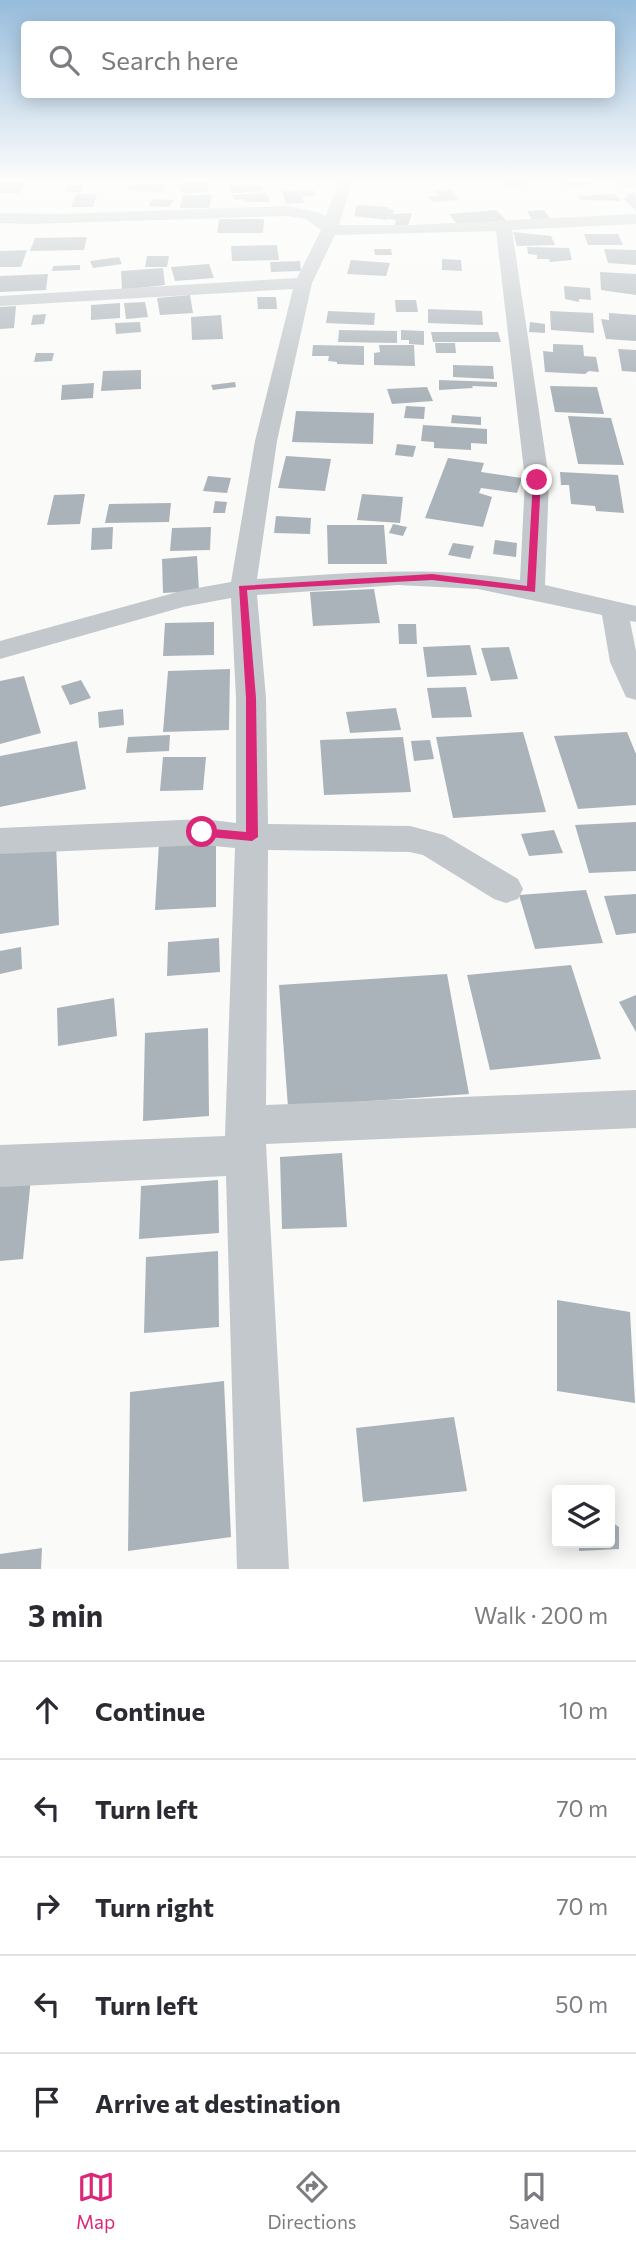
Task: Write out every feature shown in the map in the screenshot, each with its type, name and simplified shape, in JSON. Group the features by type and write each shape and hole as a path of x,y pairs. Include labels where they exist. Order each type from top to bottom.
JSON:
{"street":[{"path":"263,1569 246,1140 252,837 251,698 243,588 266,441 303,284 318,252"},
{"path":"507,252 537,480 532,590"},
{"path":"0,301 303,284"},
{"path":"0,650 181,599 243,588 432,577 532,590 626,612 624,662 636,690"},
{"path":"0,841 202,832 252,837 410,839 432,844 506,889"},
{"path":"0,1166 246,1140 636,1109"}],"building":[{"path":"0,252 26,252 21,267 0,267"},
{"path":"231,252 278,252 279,260 232,261"},
{"path":"375,252 392,252 392,255 375,255"},
{"path":"570,252 572,260 550,262 549,259 537,259 537,255 528,254"},
{"path":"605,252 636,252 636,265 608,263"},
{"path":"147,256 169,256 167,267 145,267"},
{"path":"119,257 122,264 93,268 90,261"},
{"path":"442,259 461,260 462,271 442,270"},
{"path":"351,260 390,263 386,276 347,274"},
{"path":"300,261 301,271 271,272 270,262"},
{"path":"209,264 214,278 175,281 171,267"},
{"path":"80,265 80,270 52,271 53,266"},
{"path":"163,268 165,285 122,290 121,271"},
{"path":"600,272 636,274 636,295 601,290"},
{"path":"48,274 46,290 0,292 0,276"},
{"path":"564,286 590,288 591,300 579,299 579,302 565,299"},
{"path":"190,295 193,313 160,315 157,298"},
{"path":"257,297 276,297 277,309 258,309"},
{"path":"395,300 416,300 418,312 396,312"},
{"path":"145,302 148,317 126,319 124,303"},
{"path":"120,303 120,318 91,320 91,305"},
{"path":"16,306 14,328 0,329 0,307"},
{"path":"428,309 482,311 483,325 428,323"},
{"path":"328,311 375,313 374,325 326,323"},
{"path":"550,311 593,313 594,333 551,330"},
{"path":"609,313 636,315 636,341 606,339 601,319 609,320"},
{"path":"46,314 44,324 31,325 33,315"},
{"path":"221,315 223,339 192,340 191,317"},
{"path":"140,322 141,332 116,334 115,323"},
{"path":"530,322 545,324 545,333 529,332"},
{"path":"339,330 397,331 397,343 338,342"},
{"path":"401,330 424,331 424,345 409,344 409,340 401,340"},
{"path":"431,332 498,332 501,342 433,342"},
{"path":"435,343 455,343 456,353 436,353"},
{"path":"553,344 583,345 584,356 596,357 599,372 545,372 543,351 553,352"},
{"path":"313,345 364,346 364,365 337,364 328,361 329,356 312,356"},
{"path":"379,345 414,345 415,366 374,365 374,353 380,352"},
{"path":"618,349 636,350 636,372 622,371"},
{"path":"36,353 54,353 52,361 34,362"},
{"path":"453,365 493,366 494,379 453,377"},
{"path":"141,370 141,389 101,391 103,371"},
{"path":"439,380 497,382 497,387 472,386 473,388 439,390"},
{"path":"235,382 236,387 213,390 211,385"},
{"path":"94,383 93,398 61,400 62,385"},
{"path":"550,386 597,387 604,414 555,412"},
{"path":"427,387 433,401 392,404 387,389"},
{"path":"406,406 425,407 424,419 404,418"},
{"path":"296,411 374,413 373,444 292,442"},
{"path":"452,415 481,417 481,425 451,423"},
{"path":"568,416 611,418 624,465 578,464"},
{"path":"423,425 487,429 487,444 471,443 471,450 434,448 434,442 421,441"},
{"path":"397,444 416,446 413,457 395,455"},
{"path":"286,456 331,459 325,491 278,488"},
{"path":"448,458 484,463 481,472 522,478 517,493 481,488 479,493 492,497 483,527 425,518"},
{"path":"560,472 618,475 624,513 596,511 595,506 571,504 569,485 561,485"},
{"path":"208,476 231,478 227,493 203,491"},
{"path":"85,494 80,524 47,525 54,495"},
{"path":"362,494 403,497 400,523 357,520"},
{"path":"215,501 227,502 225,513 213,513"},
{"path":"171,503 169,522 105,523 109,504"},
{"path":"276,516 311,518 310,534 274,533"},
{"path":"393,524 407,527 403,536 389,533"},
{"path":"327,525 384,525 387,564 328,564"},
{"path":"113,527 112,549 91,550 92,528"},
{"path":"211,527 210,550 170,551 172,528"},
{"path":"495,540 517,543 516,557 493,554"},
{"path":"453,543 474,546 470,559 448,555"},
{"path":"197,556 199,591 163,593 162,559"},
{"path":"374,589 380,623 313,626 310,592"},
{"path":"214,622 214,655 163,656 165,623"},
{"path":"398,624 416,624 417,644 399,644"},
{"path":"470,645 477,675 427,677 423,647"},
{"path":"509,647 518,679 491,681 481,648"},
{"path":"230,669 229,730 163,732 168,671"},
{"path":"24,676 41,733 0,744 0,681"},
{"path":"81,680 91,698 70,705 61,686"},
{"path":"466,687 472,717 432,718 427,688"},
{"path":"396,708 401,730 350,733 346,712"},
{"path":"123,709 124,725 99,728 98,712"},
{"path":"523,732 546,812 453,818 436,737"},
{"path":"627,732 636,754 636,805 578,809 554,736"},
{"path":"170,735 169,751 126,753 128,737"},
{"path":"403,737 411,792 324,795 320,740"},
{"path":"430,740 434,759 414,761 411,741"},
{"path":"77,741 86,789 0,807 0,756"},
{"path":"163,757 206,757 203,790 160,791"},
{"path":"636,822 636,871 589,873 575,825"},
{"path":"554,830 563,853 529,856 521,834"},
{"path":"56,841 59,925 0,934 0,849"},
{"path":"216,841 216,907 155,910 159,843"},
{"path":"586,890 603,943 535,949 519,895"},
{"path":"636,894 636,933 616,935 604,896"},
{"path":"219,938 220,972 167,976 168,942"},
{"path":"21,947 22,969 0,974 0,951"},
{"path":"571,965 601,1059 490,1070 467,975"},
{"path":"447,974 469,1094 288,1107 279,985"},
{"path":"636,995 636,1032 619,1002"},
{"path":"114,998 117,1036 58,1046 57,1008"},
{"path":"208,1028 209,1116 143,1121 145,1033"},
{"path":"342,1153 347,1227 282,1229 280,1157"},
{"path":"31,1178 23,1259 0,1261 0,1180"},
{"path":"218,1180 219,1233 139,1239 141,1186"},
{"path":"218,1251 219,1327 144,1333 146,1257"},
{"path":"557,1300 630,1312 635,1403 557,1391"},
{"path":"224,1381 231,1537 128,1551 130,1392"},
{"path":"454,1417 467,1491 363,1502 356,1428"},
{"path":"615,1524 619,1527 619,1549 579,1551 579,1548 615,1548"},
{"path":"42,1548 41,1569 0,1569 0,1554"}],"route":[{"path":"202,832 252,837 251,698 243,588 432,577 532,590 537,480"}]}
